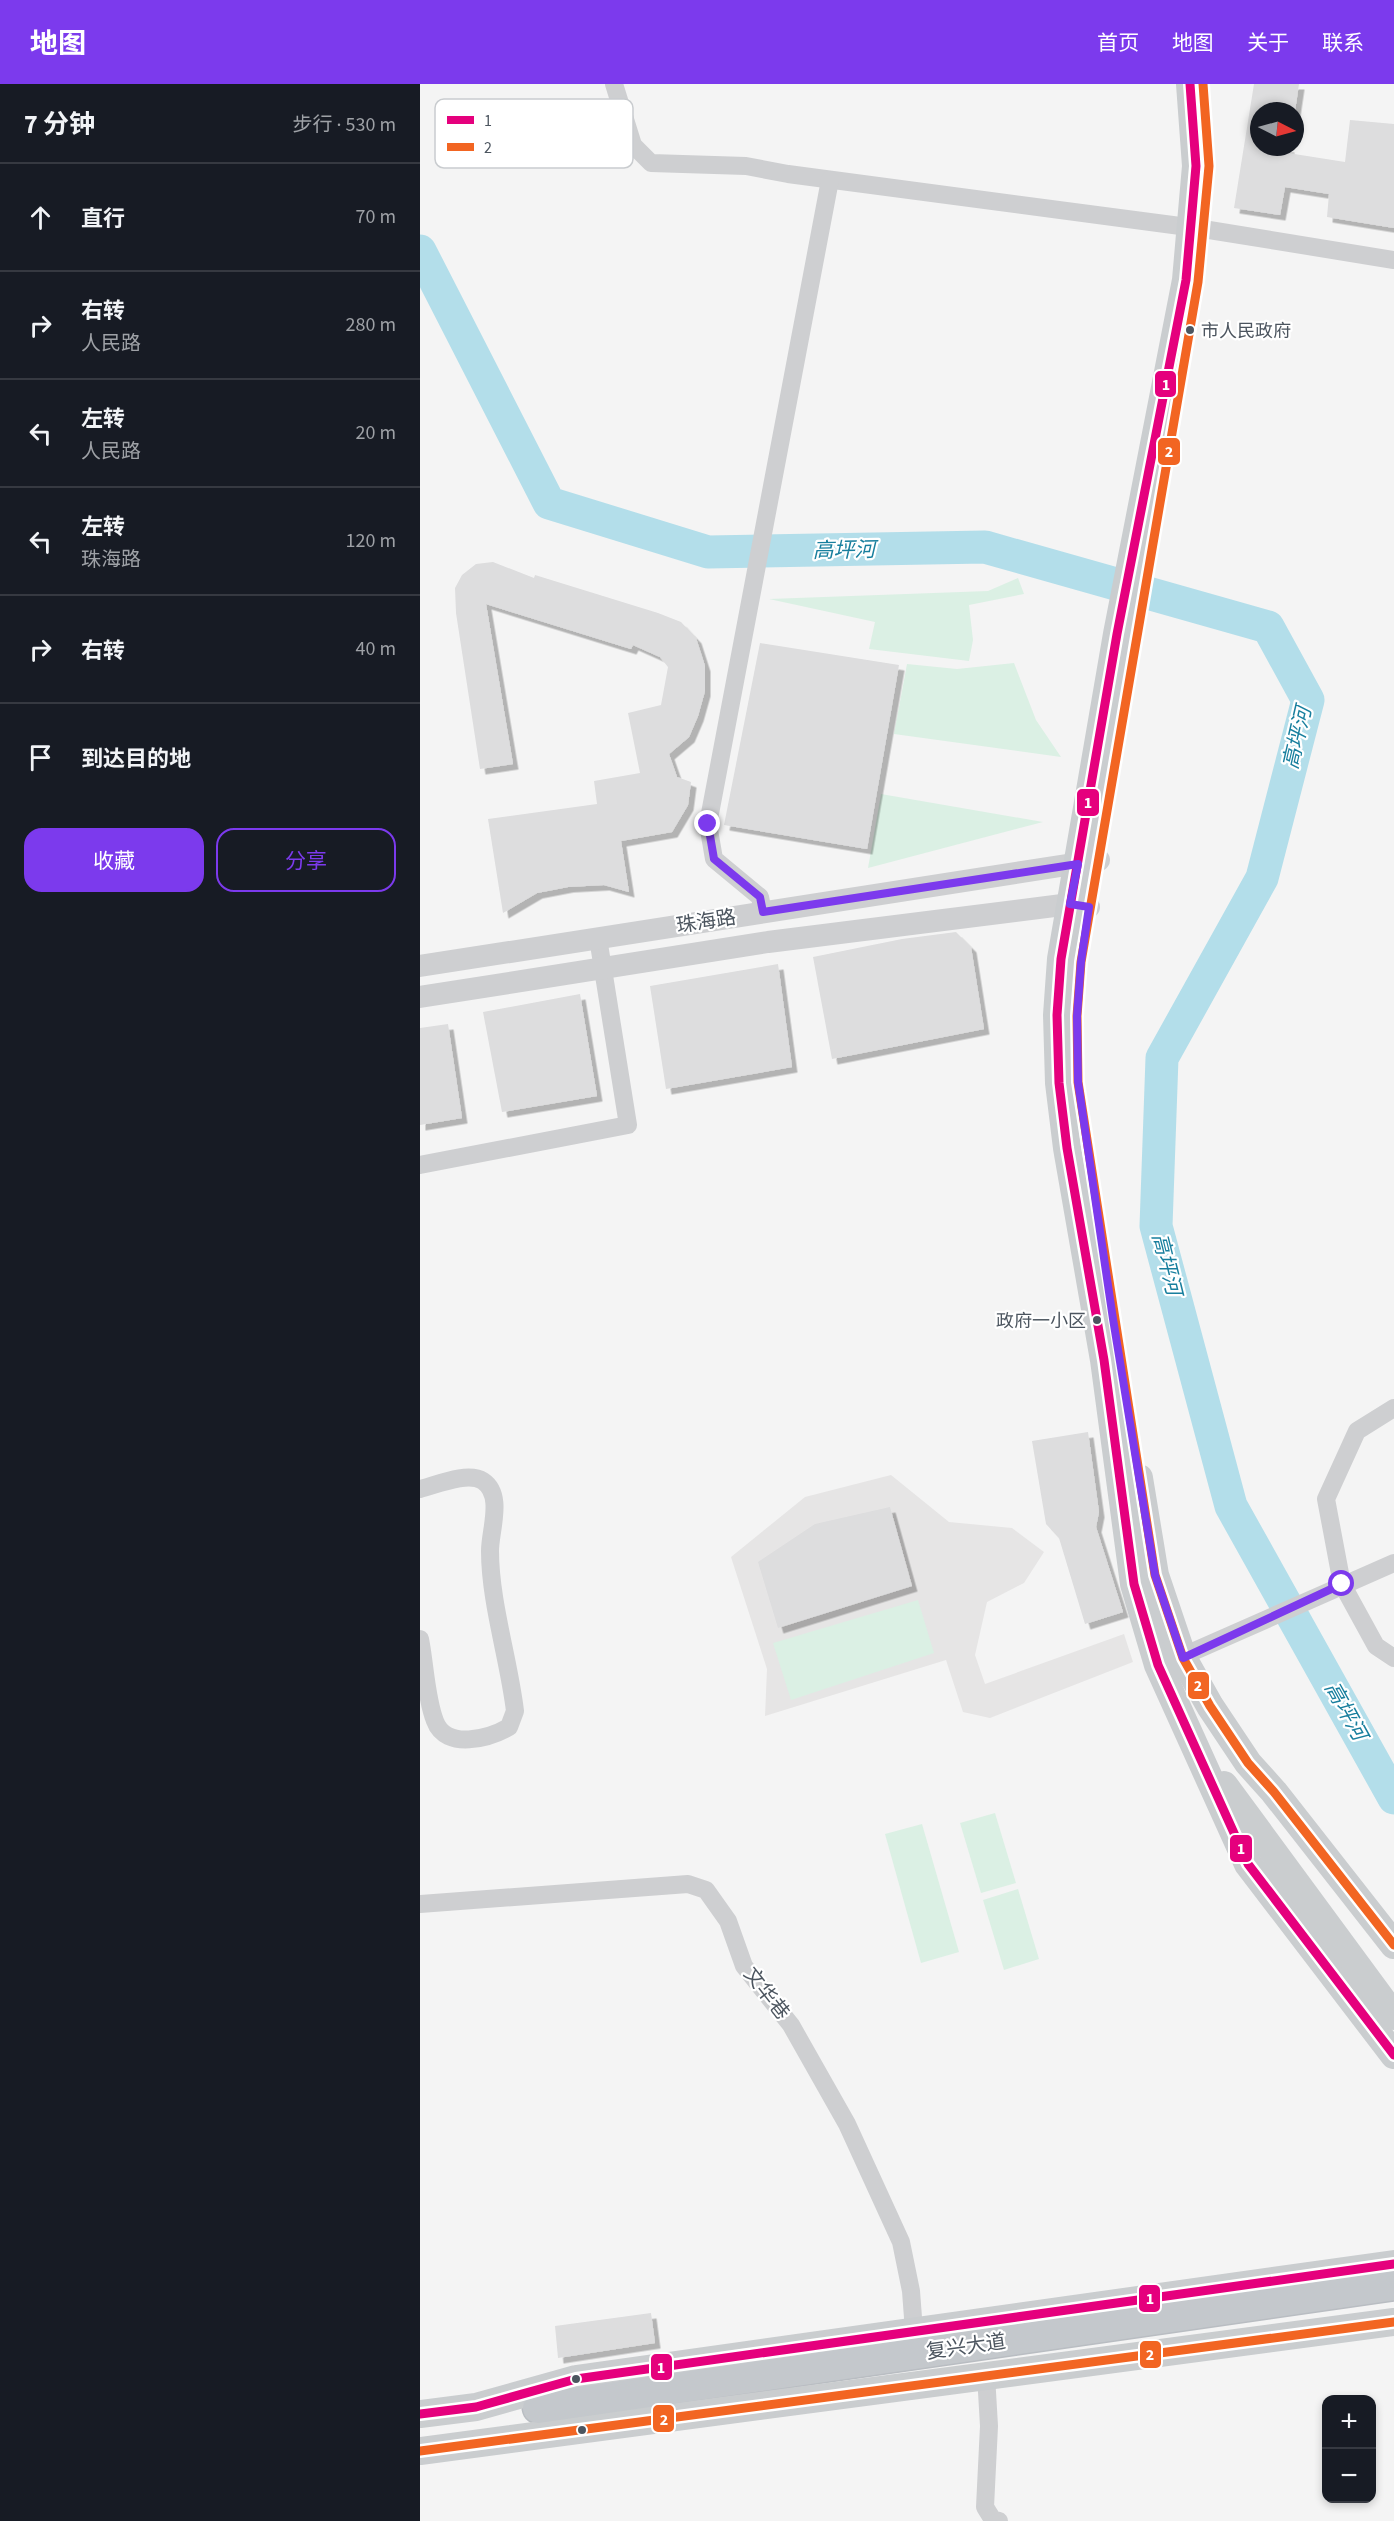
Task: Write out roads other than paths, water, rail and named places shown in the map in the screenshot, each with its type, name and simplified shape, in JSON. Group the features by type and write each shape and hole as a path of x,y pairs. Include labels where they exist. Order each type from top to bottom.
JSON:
{"highway":[{"name":"复兴大道","path":"539,2414 1394,2285"},
{"name":"复兴大道","path":"539,2414 959,2367 1394,2304"}],"main road":[{"path":"1190,84 1196,166 1198,282 1127,635 1089,862 1080,905 1062,959 1058,1015 1063,1116 1104,1360 1134,1584 1170,1661 1191,1732 1228,1824 1248,1864 1394,2055"},
{"path":"1197,229 1209,166 1203,84"},
{"path":"1170,1661 1210,1706 1248,1763 1274,1792 1394,1945"},
{"path":"1210,1706 1315,1878 1394,1983"},
{"path":"1191,1732 1232,1797 1394,2016"},
{"path":"420,2414 476,2407 576,2379 1394,2264"},
{"path":"420,2451 986,2374 1394,2322"},
{"path":"476,2407 539,2414"},
{"path":"468,2445 539,2414"}],"street":[{"path":"614,84 619,99"},
{"path":"633,145 651,163 746,166 830,180 1197,229 1394,260"},
{"path":"763,912 760,897 714,859 708,824 830,180"},
{"name":"珠海路","path":"420,966 1089,862"},
{"name":"珠海路","path":"420,997 768,942 1080,905"},
{"path":"420,1166 628,1125 598,938"},
{"path":"1394,1408 1357,1431 1326,1498 1342,1584 1376,1646 1394,1658"},
{"path":"420,1489 468,1478 481,1479 489,1487 494,1498 490,1553 515,1711 509,1727 496,1734 472,1740 450,1737 435,1724 420,1639"},
{"path":"1170,1661 1394,1563"},
{"name":"文华巷","path":"420,1904 688,1884 706,1890 728,1922 744,1966 791,2025 847,2124 901,2242 911,2291 914,2331"},
{"path":"986,2374 989,2426 985,2507 993,2520 999,2521"}],"waterway":[{"name":"高坪河","path":"420,251 549,503 708,552 985,547 1268,627 1308,700 1262,878 1162,1058 1156,1226 1231,1506 1394,1798"}],"place":[{"name":"市人民政府","path":"1190,330"},
{"name":"政府一小区","path":"1097,1320"}]}
